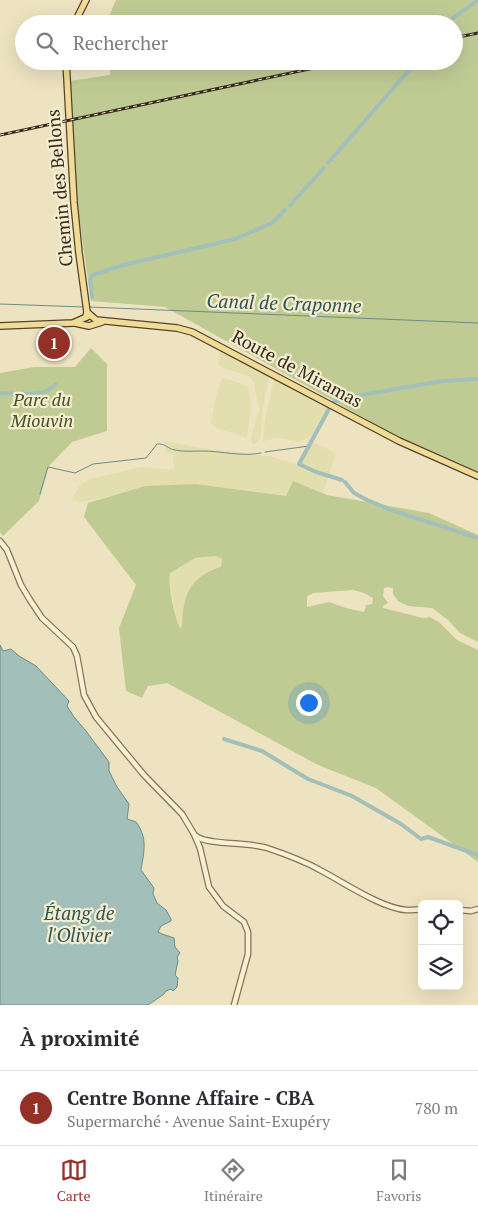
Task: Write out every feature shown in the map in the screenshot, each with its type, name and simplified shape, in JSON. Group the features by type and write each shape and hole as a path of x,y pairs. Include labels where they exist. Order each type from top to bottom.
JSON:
{"main road":[{"path":"78,15 86,0"},
{"name":"Chemin des Bellons","path":"66,70 78,253 89,319"},
{"path":"0,326 73,323 89,319"},
{"name":"Route de Miramas","path":"89,319 163,326 192,332 408,446 478,476"}],"street":[{"path":"0,541 7,550 21,584 42,618 73,647 77,656 84,696 96,717 144,774 182,814 200,848 208,887 223,906 244,922 248,932 248,954 234,1005"},
{"path":"194,834 208,842 241,843 266,848 319,869 355,890 390,906 406,910 418,909"},
{"path":"463,910 478,909"}],"shaded area":[{"path":"220,350 269,377 263,407 260,439 255,444 252,443 251,438 259,409 254,383 250,377 221,367 218,363"},
{"path":"224,378 248,386 251,407 247,438 217,428 211,423 216,396"},
{"path":"274,379 327,408 311,436 299,442 277,438 263,441 265,420"},
{"path":"165,441 200,448 269,456 299,465 312,442 336,453 323,493 293,482 287,496 145,486 99,499 78,502 72,499 79,486 90,479 142,467 174,470 173,454 165,452"},
{"path":"216,556 222,558 221,568 211,570 197,579 182,615 182,627 180,628 175,617 168,579 170,573 195,558"}],"green space":[{"path":"116,0 478,0 478,475 461,472 165,307 91,301 75,188 70,81 110,75 110,70 463,70 463,15 109,15"},
{"name":"Parc du Miouvin","path":"91,348 107,364 107,431 72,442 48,467 39,501 3,536 0,532 0,373 34,367 75,367"},
{"path":"293,481 327,495 429,513 478,535 478,642 460,633 448,620 432,608 408,606 398,601 393,594 393,588 384,588 383,596 388,603 383,608 423,618 430,617 439,622 457,640 478,650 478,862 376,788 318,765 167,683 148,686 142,698 126,691 119,628 136,585 84,517 88,503 145,486 195,484 286,496","holes":["216,556 222,559 221,567 202,576 190,588 184,605 182,626 180,628 172,600 170,573 195,558","353,590 373,598 372,604 366,605 364,612 329,602 307,607 307,596 314,593"]}],"water":[{"name":"Étang de l'Olivier","path":"0,645 3,651 11,649 36,666 69,701 67,706 74,717 109,762 109,771 129,804 127,819 136,822 140,828 144,839 141,870 154,888 153,894 157,903 166,910 171,919 171,921 161,926 158,932 174,938 175,947 180,953 177,957 175,975 178,978 177,987 173,991 171,989 166,991 148,1005 0,1005"}],"waterway":[{"path":"457,15 478,0"},
{"path":"328,163 409,70"},
{"path":"290,205 324,168"},
{"path":"92,297 90,279 93,275 124,265 235,239 272,223 285,210"},
{"name":"Canal de Craponne","path":"0,304 84,307"},
{"name":"Canal de Craponne","path":"89,307 478,323"},
{"path":"334,402 350,397 442,381 478,379"},
{"path":"0,393 44,392 56,384"},
{"path":"330,407 299,464 316,472 342,480"},
{"path":"40,494 48,467 75,473 93,464 146,458 157,444 182,451 261,453"},
{"path":"265,452 309,446"},
{"path":"345,482 354,493 367,500 394,511 478,538"},
{"path":"224,739 262,751 308,779 352,796 401,824 421,839 428,837 478,855"}],"railway":[{"path":"463,36 478,33"},
{"path":"0,135 305,70"}],"place":[{"name":"Centre Bonne Affaire - CBA","path":"54,343"}]}
